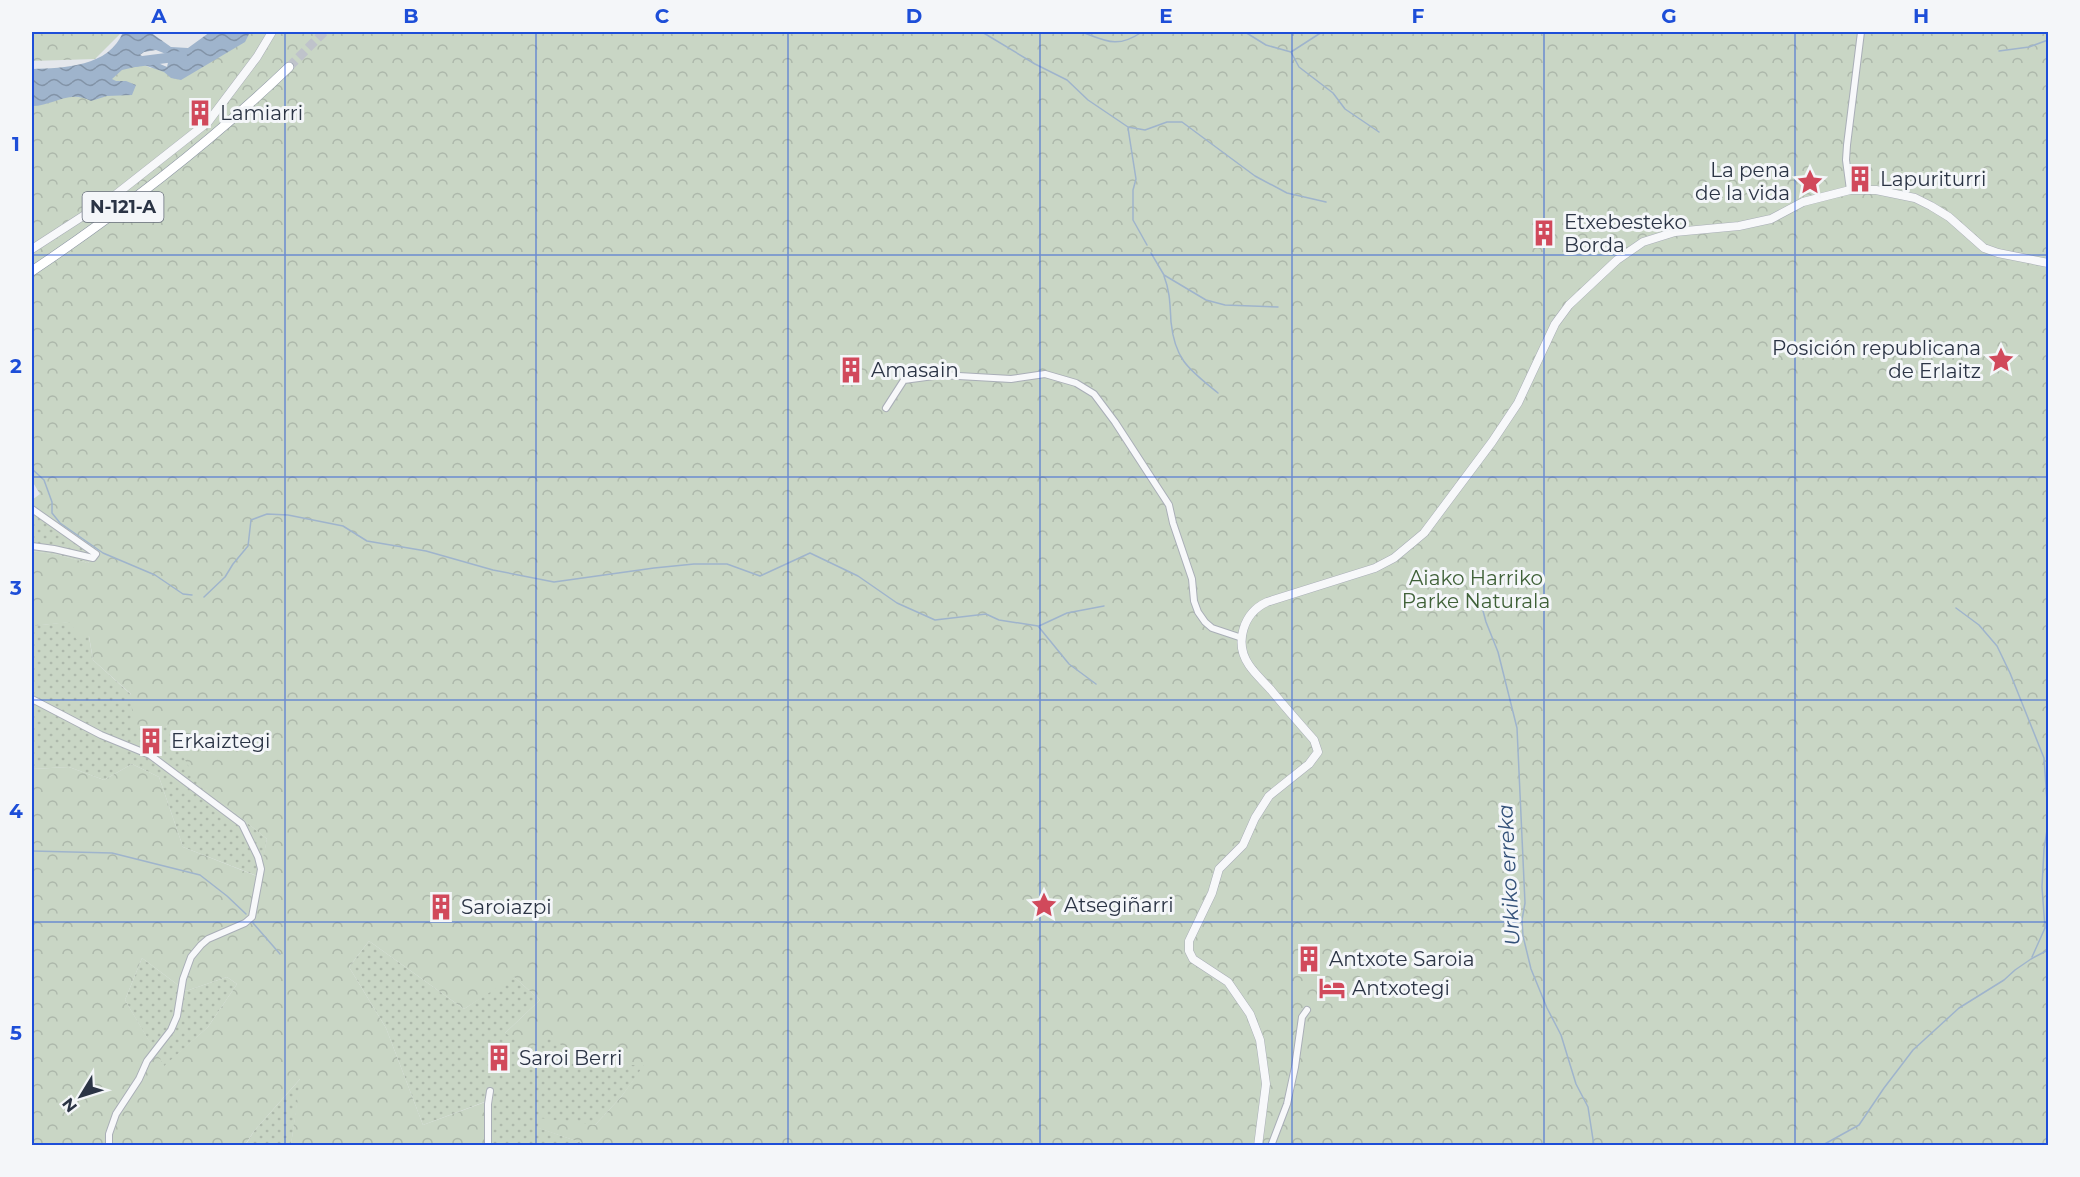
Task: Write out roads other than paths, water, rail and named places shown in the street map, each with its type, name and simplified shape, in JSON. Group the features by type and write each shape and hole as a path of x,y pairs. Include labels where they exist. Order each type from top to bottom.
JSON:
{"highway":[{"name":"N-121-A","path":"32,271 181,163 289,68"}],"street":[{"path":"32,249 114,196 208,122 257,57 272,32"},
{"path":"1850,190 1846,160 1847,145 1861,32"},
{"path":"1258,1146 1266,1084 1260,1040 1250,1014 1228,982 1193,959 1189,951 1189,941 1212,893 1218,869 1243,845 1255,818 1269,796 1310,764 1318,752 1314,740 1248,664 1242,647 1242,638 1245,624 1254,610 1260,605 1375,568 1394,558 1424,533 1518,403 1554,324 1569,305 1617,261 1643,242 1675,232 1739,226 1771,219 1803,202 1850,190 1876,190 1915,198 1949,217 1984,248 1998,254 2049,263"},
{"path":"886,408 904,380 941,375 1011,379 1045,374 1076,383 1094,394 1169,505 1173,524 1192,579 1194,601 1198,612 1212,628 1242,638"},
{"path":"32,509 96,554 93,558 87,558 32,546"},
{"path":"32,699 101,735 150,755 242,824 258,857 261,869 252,916 246,923 208,939 191,957 183,979 177,1016 171,1030 147,1061 139,1079 116,1114 109,1134 109,1146"},
{"path":"1271,1146 1287,1104 1302,1017 1307,1010"},
{"path":"488,1146 490,1091"}],"water":[{"path":"123,32 150,32 171,47 188,48 210,32 250,32 245,42 181,80 171,78 164,72 144,65 122,70 112,79 136,85 132,95 107,96 91,101 68,97 32,106 32,69 58,68 84,63 96,59 116,44","holes":["156,50 166,54 169,58 167,67 140,55"]}],"waterway":[{"path":"982,32 1035,64 1067,80 1088,100 1128,127 1145,130 1167,122 1182,122 1255,176 1287,193 1326,202"},
{"path":"1082,32 1113,42 1126,40 1142,32"},
{"path":"1245,32 1266,45 1291,52 1322,32"},
{"path":"1999,51 2029,47 2048,40"},
{"path":"1291,52 1299,67 1333,93 1345,109 1379,132"},
{"path":"135,62 182,56"},
{"path":"1128,128 1136,179 1133,190 1133,220 1147,245"},
{"path":"1151,253 1164,275 1206,300 1225,305 1278,307"},
{"path":"1164,276 1169,293 1173,335 1180,356 1192,371 1218,393"},
{"path":"32,469 44,480 52,502 52,513 60,523 103,553 155,575 183,594 192,595"},
{"path":"204,597 225,577 248,546 251,520 267,514 288,515 343,526 367,541 426,551 493,570 554,582 694,564 727,564 760,576 810,553 858,576 897,603 935,620 986,614 999,620 1038,626 1069,664 1096,684"},
{"name":"Urkiko erreka","path":"1479,596 1498,652 1517,728 1525,903 1522,920 1523,936 1531,969 1561,1035 1576,1084 1588,1107 1594,1146"},
{"path":"1039,626 1067,613 1104,606"},
{"path":"1956,608 1979,625 1997,646 2010,673 2044,758 2048,815"},
{"path":"2032,957 2045,928 2042,887 2048,824"},
{"path":"32,851 112,853 200,875 246,914"},
{"path":"253,923 280,954"},
{"path":"1821,1146 1859,1125 1913,1050 1959,1008 2048,950"}],"tunnel":[{"path":"289,67 324,32"}],"place":[{"name":"Lamiarri","path":"200,113"},
{"name":"Lapuriturri","path":"1860,179"},
{"name":"La pena de la vida","path":"1810,182"},
{"name":"Etxebesteko Borda","path":"1544,233"},
{"name":"Posición republicana de Erlaitz","path":"2001,360"},
{"name":"Amasain","path":"851,370"},
{"name":"Erkaiztegi","path":"151,741"},
{"name":"Atsegiñarri","path":"1044,905"},
{"name":"Saroiazpi","path":"441,907"},
{"name":"Antxote Saroia","path":"1309,959"},
{"name":"Antxotegi","path":"1332,988"},
{"name":"Saroi Berri","path":"499,1058"}],"park label":[{"name":"Aiako Harriko Parke Naturala","path":"1476,590"}]}
